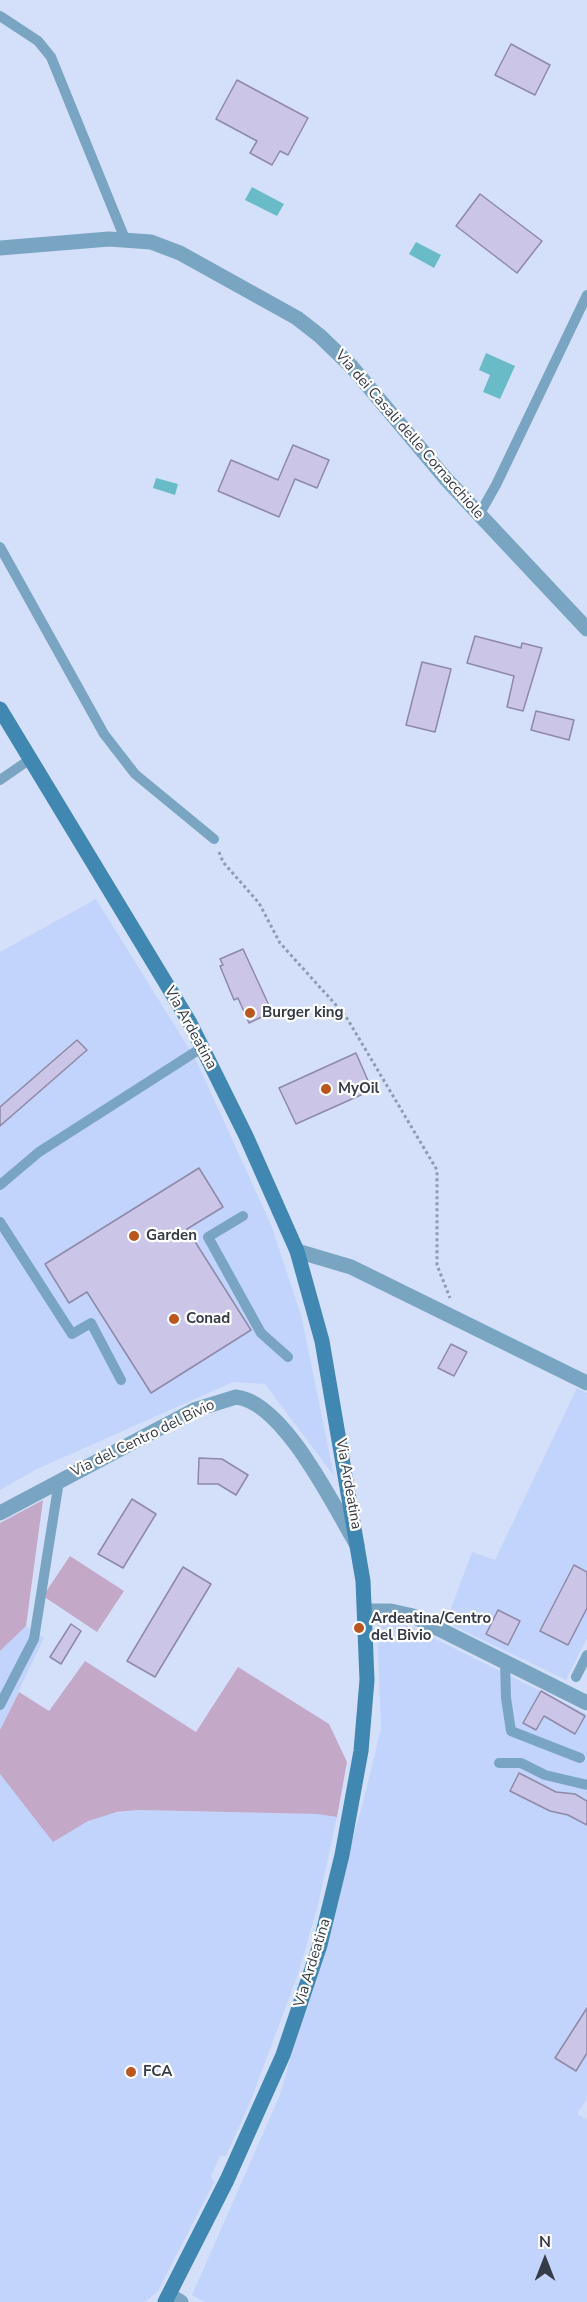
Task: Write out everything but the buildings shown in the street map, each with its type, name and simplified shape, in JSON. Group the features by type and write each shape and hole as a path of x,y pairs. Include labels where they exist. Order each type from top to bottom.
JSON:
{"main road":[{"name":"Via Ardeatina","path":"0,709 203,1047 297,1251 322,1341 360,1550 366,1611 367,1680 361,1751 342,1855 320,1945 283,2055 172,2300"}],"street":[{"name":"Via dei Casali delle Cornacchiole","path":"0,248 126,239 151,242 180,253 270,302 320,336 352,367 479,515 587,629"},
{"path":"297,1251 351,1267 587,1383"},
{"name":"Via del Centro del Bivio","path":"0,1513 194,1410 226,1398 242,1398 273,1419 305,1455 360,1550"},
{"path":"366,1611 390,1611 413,1616 587,1703"}],"lane":[{"path":"0,16 38,41 51,57 126,239"},
{"path":"479,515 496,485 587,295"},
{"path":"0,548 104,734 135,774 214,839"},
{"path":"0,780 29,760"},
{"path":"0,1185 39,1152 203,1047"},
{"path":"243,1216 208,1237 261,1333 288,1357"},
{"path":"0,1222 72,1334 91,1323 121,1380"},
{"path":"0,1706 34,1639 59,1481"},
{"path":"576,1677 587,1655"},
{"path":"504,1661 511,1731 580,1758"},
{"path":"499,1763 521,1763 545,1775 587,1785"}],"path":[{"path":"214,839 223,862 258,903 280,943 345,1016 437,1170 437,1265 458,1319"}],"shaded area":[{"path":"252,187 284,204 277,216 245,200"},
{"path":"416,242 441,255 434,268 409,254"},
{"path":"486,353 515,366 500,399 483,392 490,375 479,370"},
{"path":"156,478 178,484 175,495 153,488"},
{"path":"96,899 196,1060 272,1227 302,1319 334,1476 265,1384 233,1382 37,1469 0,1490 0,952"},
{"path":"577,1388 587,1393 587,1638 566,1680 446,1622 472,1552 495,1560"},
{"path":"43,1500 26,1626 0,1651 0,1523"},
{"path":"70,1556 124,1591 97,1632 43,1596"},
{"path":"397,1620 587,1714 587,2099 577,2114 587,2120 587,2302 204,2302 192,2295 280,2095 363,1802 381,1729 377,1623"},
{"path":"26,1626 44,1638 0,1730 0,1651"},
{"path":"85,1661 196,1732 238,1667 329,1724 347,1762 337,1817 317,1814 138,1810 117,1812 88,1821 53,1842 0,1774 0,1730 19,1692 49,1711"},
{"name":"FCA","path":"0,1774 54,1842 73,1828 102,1815 138,1810 317,1814 337,1817 318,1905 298,1974 249,2105 226,2156 220,2156 211,2176 214,2182 158,2291 145,2302 0,2302"}],"place":[{"name":"Burger king","path":"250,1013"},
{"name":"MyOil","path":"326,1089"},
{"name":"Garden","path":"134,1236"},
{"name":"Conad","path":"174,1319"},
{"name":"Ardeatina/Centro del Bivio","path":"359,1628"},
{"name":"FCA","path":"131,2072"}]}
